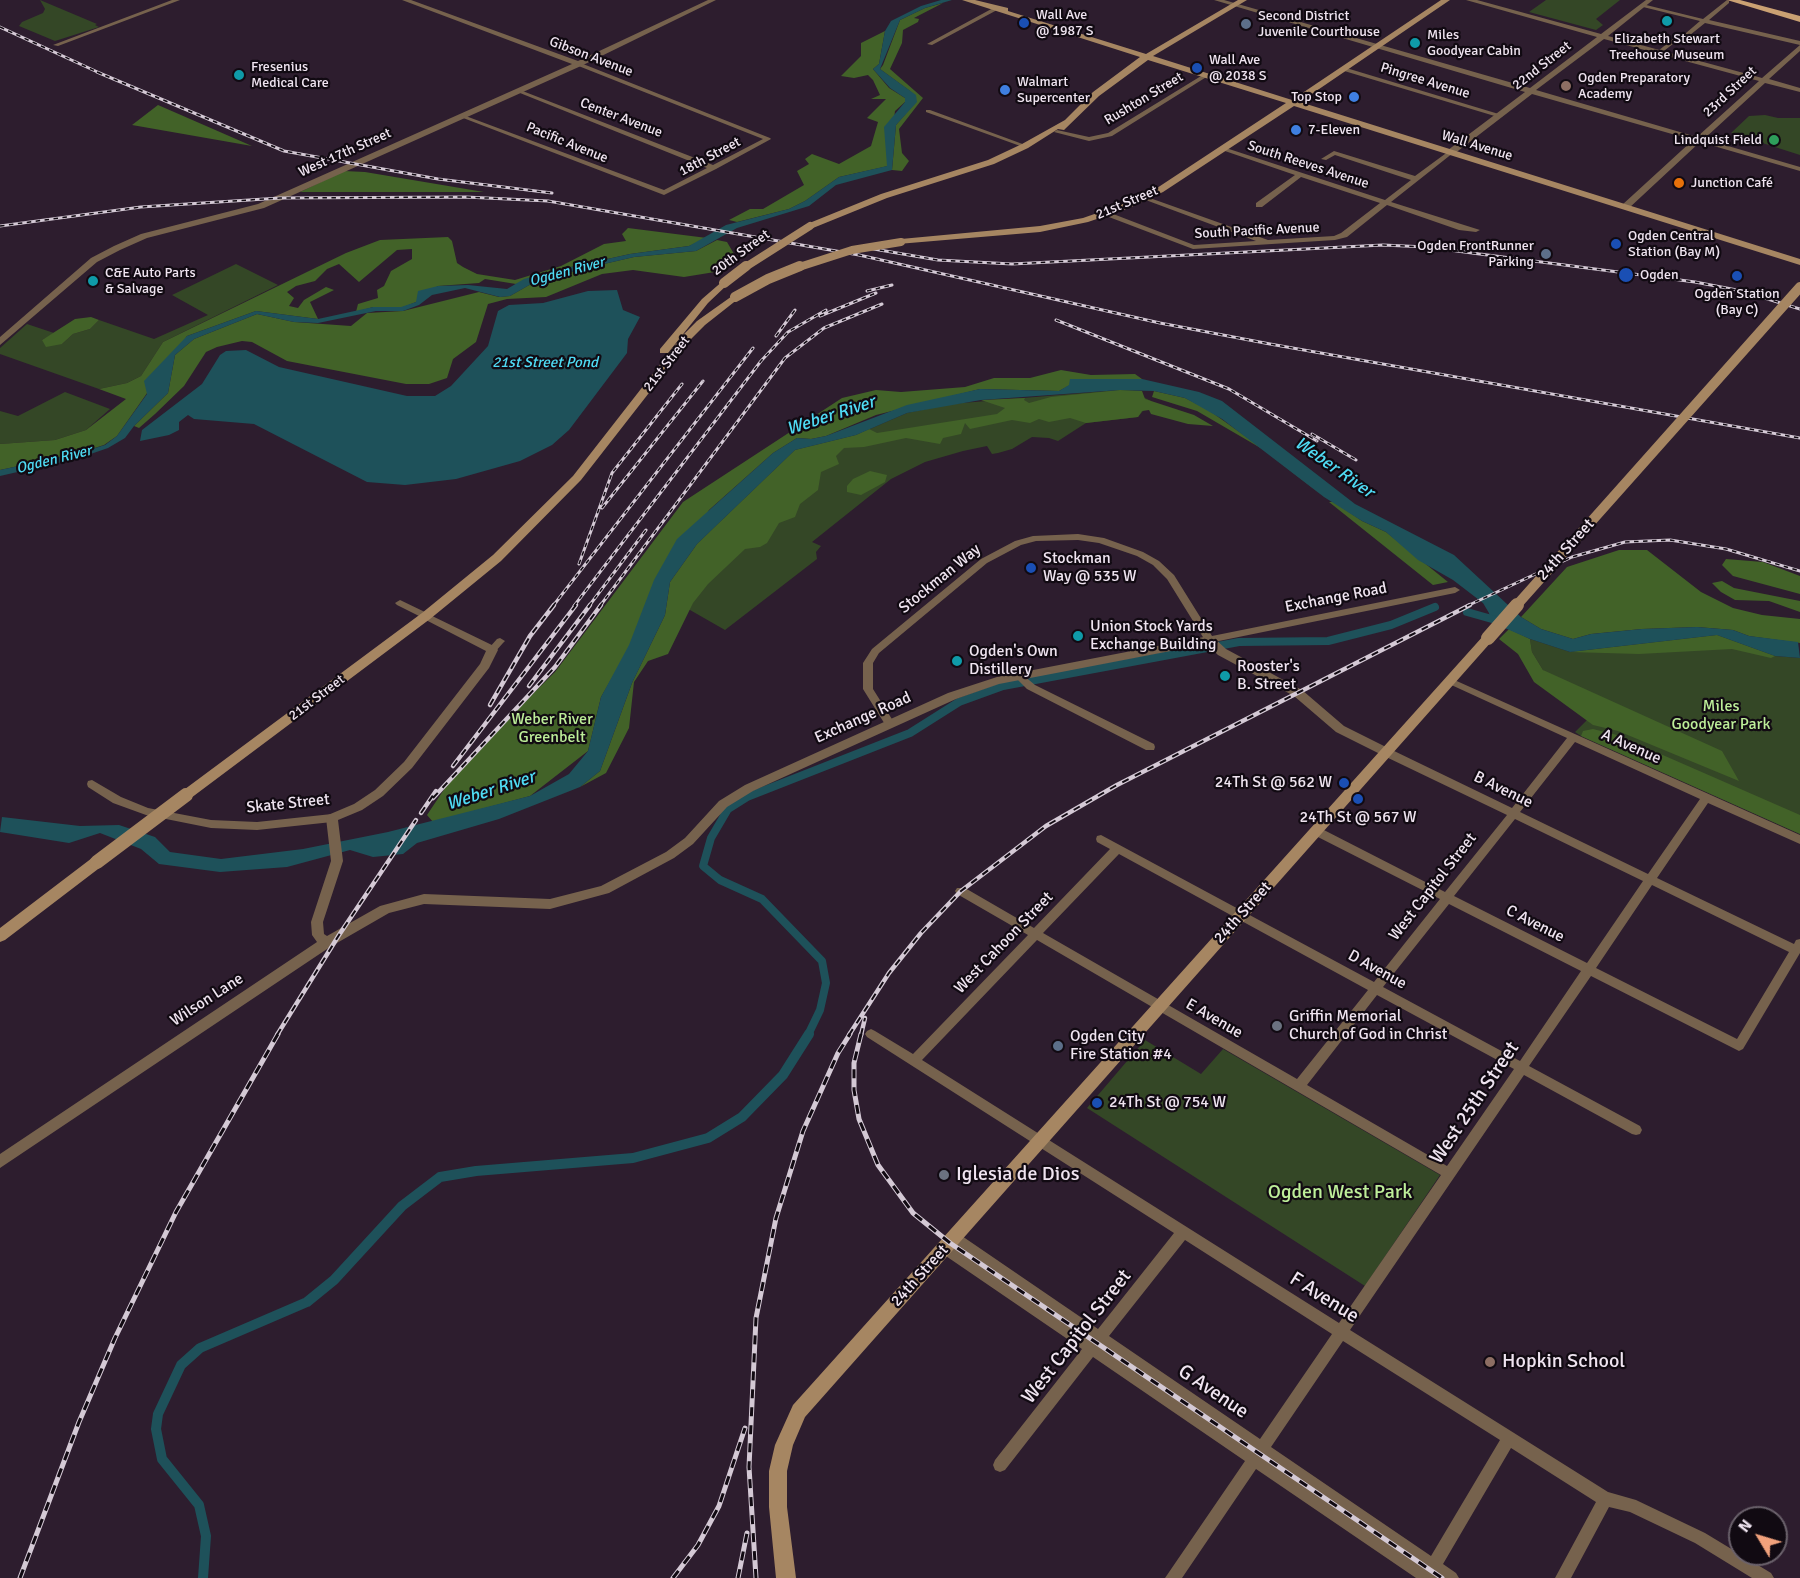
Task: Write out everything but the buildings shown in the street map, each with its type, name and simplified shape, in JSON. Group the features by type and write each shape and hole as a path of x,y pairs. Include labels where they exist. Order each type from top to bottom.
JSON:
{"main road":[{"name":"20th Street","path":"558,495 568,476 684,325 724,283 762,254 810,226 884,196 991,162 1025,146 1064,122 1110,83 1147,57 1244,0"},
{"name":"21st Street","path":"0,936 426,616 497,558 576,478 687,338 735,297 768,279 808,263 852,250 901,242 1040,229 1105,214 1145,198 1224,149 1446,0"},
{"name":"Wall Avenue","path":"968,1 1800,262"},
{"path":"1726,1 1800,19"},
{"name":"20th Street","path":"1025,146 1031,146 1057,132 1064,122"},
{"name":"24th Street","path":"786,1578 778,1508 778,1471 784,1445 799,1411 1800,287"}],"street":[{"path":"56,45 177,0"},
{"name":"Gibson Avenue","path":"405,0 578,64 768,139"},
{"name":"West 17th Street","path":"0,342 94,260 117,248 144,236 261,206 578,64 713,0"},
{"path":"1217,0 1800,169"},
{"path":"1469,0 1800,90"},
{"name":"22nd Street","path":"1451,152 1650,0"},
{"path":"1660,52 1704,22 1726,1"},
{"path":"1642,6 1800,45"},
{"path":"930,44 996,10"},
{"name":"23rd Street","path":"1625,207 1800,45"},
{"name":"Pingree Avenue","path":"1343,69 1500,116"},
{"name":"Rushton Street","path":"1057,132 1089,139 1110,135 1206,75"},
{"name":"Center Avenue","path":"518,91 714,168"},
{"path":"928,111 1025,146"},
{"name":"Pacific Avenue","path":"461,116 664,194"},
{"name":"18th Street","path":"664,194 768,139"},
{"name":"South Reeves Avenue","path":"1224,149 1385,203 1476,230"},
{"path":"1385,203 1451,152"},
{"path":"1324,159 1334,153 1416,179"},
{"path":"1259,205 1300,174"},
{"path":"1145,198 1261,238 1267,243"},
{"name":"South Pacific Avenue","path":"1105,214 1193,247 1335,238 1344,235 1385,203"},
{"name":"Stockman Way","path":"890,724 868,689 868,663 875,651 984,561 1018,543 1046,538 1088,537 1119,545 1140,554 1171,577 1214,645"},
{"name":"Exchange Road","path":"325,943 385,909 424,899 457,898 550,904 605,890 670,855 689,841 723,804 749,788 952,696 997,681 1214,645 1455,590"},
{"name":"Skate Street","path":"92,784 117,800 146,811 211,824 257,826 332,824 379,793 408,765 485,665 496,646 400,603"},
{"name":"B Avenue","path":"1214,645 1298,693 1340,729 1650,880 1798,947"},
{"path":"1020,677 1031,687 1150,747"},
{"name":"A Avenue","path":"1450,681 1800,840"},
{"name":"West Capitol Street","path":"1299,1087 1573,738"},
{"name":"West 25th Street","path":"1173,1578 1706,798"},
{"path":"325,943 318,935 316,922 337,861 332,824"},
{"name":"C Avenue","path":"1316,831 1739,1046 1798,947"},
{"name":"D Avenue","path":"1101,839 1636,1130"},
{"name":"West Cahoon Street","path":"914,1061 1118,848"},
{"name":"E Avenue","path":"961,891 1450,1174"},
{"name":"Wilson Lane","path":"0,1162 325,943"},
{"name":"F Avenue","path":"871,1034 1605,1499 1631,1505 1700,1538 1766,1578"},
{"name":"West Capitol Street","path":"1000,1465 1183,1232"},
{"name":"G Avenue","path":"950,1243 1257,1453 1430,1575 1451,1578"},
{"path":"1430,1575 1509,1438"},
{"path":"1563,1578 1605,1499"}],"green space":[{"path":"40,0 97,24 95,25 99,27 55,41 19,26 22,22 43,13 45,9"},
{"path":"1546,0 1620,0 1596,19 1603,25 1596,30 1529,12"},
{"path":"943,3 914,18 919,19 918,22 903,30 902,43 890,69 923,98 899,129 902,153 909,161 902,171 892,170 896,125 916,102 910,91 880,69 900,20 925,8"},
{"path":"885,31 879,64 873,69 889,88 905,98 905,102 895,111 888,166 839,177 805,201 789,209 737,222 729,220 750,209 763,209 804,185 797,171 809,164 805,159 812,154 839,164 871,146 878,122 867,118 886,99 871,99 880,95 868,75 854,78 841,76 861,56 861,43"},
{"path":"158,105 252,146 132,125"},
{"name":"Lindquist Field","path":"1765,115 1778,118 1800,118 1800,155 1731,133 1749,116"},
{"path":"344,171 365,172 484,192 300,192"},
{"path":"628,228 707,238 689,246 630,254 553,271 516,284 485,279 479,283 438,286 416,302 401,308 373,307 356,312 358,304 378,298 377,290 384,286 391,271 412,259 412,249 397,250 359,282 339,264 327,269 315,281 296,286 287,292 294,298 289,306 298,308 304,300 326,287 334,290 310,302 318,319 256,311 187,336 117,436 104,445 79,453 0,470 0,444 55,440 86,430 126,399 99,389 127,383 141,376 163,342 346,253 380,240 448,237 452,241 457,263 463,267 477,274 515,280 561,266 604,244 626,241 622,234"},
{"path":"717,240 727,242 737,259 721,271 684,277 633,270 602,274 546,297 507,299 488,304 476,342 453,359 447,378 429,384 406,384 287,361 252,342 242,341 217,347 206,352 184,386 155,414 139,428 134,426 168,393 175,355 194,339 257,314 294,322 351,326 367,313 403,311 479,292 499,297 510,296 531,284 578,270 634,257 696,251"},
{"path":"236,264 278,285 163,342 141,376 127,383 99,389 0,354 0,348 27,324 54,333 42,340 62,344 73,334 90,329 99,320 154,339 208,315 172,295"},
{"path":"91,317 99,320 90,329 73,334 62,344 46,347 42,340 75,319"},
{"name":"Weber River Greenbelt","path":"1061,370 1091,375 1135,374 1142,379 1071,379 1070,385 1059,391 980,389 876,415 826,436 811,439 797,438 773,453 709,510 601,697 588,751 530,796 433,822 427,815 459,767 555,672 683,502 842,398 876,390 901,392 965,387 994,378 1030,378"},
{"path":"1120,390 1142,391 1143,397 1151,401 1138,417 1086,423 1058,441 1032,437 1012,449 998,453 992,454 987,446 963,451 925,462 891,479 812,542 821,546 816,552 817,559 725,630 690,610 667,606 697,544 795,450 856,435 907,413 950,404"},
{"name":"Weber River Greenbelt","path":"1120,390 1142,391 1145,399 1194,415 1213,426 1188,424 1151,414 1149,410 1142,411 1138,417 1086,423 1070,418 1049,422 1039,419 1030,423 1012,420 970,429 965,423 961,434 943,438 940,444 906,438 864,447 844,448 836,456 839,464 821,472 818,490 800,504 795,517 779,523 767,543 760,547 745,549 708,584 693,603 668,654 648,661 634,682 629,728 606,773 580,787 600,771 632,683 665,615 670,582 697,544 795,450 856,435 869,429 877,433 997,414 1005,408 981,400 1025,398 1024,400 1029,403 1051,397"},
{"path":"1154,391 1185,398 1207,409 1269,453 1324,497 1264,450 1197,411 1152,397"},
{"path":"65,392 110,409 86,430 55,440 0,444 0,411 18,416"},
{"path":"870,471 887,475 885,482 861,495 847,492 847,486 853,479"},
{"path":"1329,502 1334,502 1362,521 1386,532 1448,582 1433,585"},
{"path":"1619,550 1647,550 1701,592 1733,608 1762,615 1800,619 1800,643 1749,636 1733,630 1697,627 1642,629 1591,634 1573,639 1541,629 1521,617 1567,567"},
{"path":"1726,559 1763,562 1800,576 1800,594 1733,576 1722,565"},
{"path":"1722,581 1734,588 1800,601 1800,612 1769,601 1735,600 1721,592 1712,583"},
{"path":"1509,629 1530,639 1532,652 1543,670 1722,751 1739,781 1618,731 1593,725 1534,682 1518,654 1499,639"},
{"name":"Miles Goodyear Park","path":"1717,635 1775,656 1800,658 1800,834 1575,732 1587,720 1543,670 1532,652 1530,639 1570,652"},
{"path":"1717,635 1775,656 1771,658 1732,649 1639,654 1570,652"},
{"path":"1593,729 1617,735 1800,815 1800,834 1581,736 1583,731"},
{"name":"Ogden West Park","path":"1145,1040 1201,1074 1223,1049 1440,1175 1365,1286 1087,1108"}],"water":[{"name":"Ogden River","path":"941,0 952,0 925,8 900,20 880,69 916,95 917,102 896,125 892,170 836,185 809,206 737,228 696,251 634,257 578,270 531,284 510,296 500,297 465,288 432,295 419,305 403,311 376,311 318,323 294,322 257,314 194,339 175,355 168,393 125,438 108,448 79,458 0,476 0,470 105,445 117,436 147,394 144,381 187,336 256,311 318,319 373,307 401,307 416,302 418,291 438,286 468,285 507,289 524,279 553,271 630,254 689,246 726,225 789,209 805,201 839,177 887,166 884,127 905,102 905,98 890,88 873,69 879,64 885,31 891,21 921,6"},
{"name":"21st Street Pond","path":"617,290 623,310 640,317 628,339 627,353 569,430 552,445 520,461 456,479 405,485 367,482 254,424 194,419 188,415 179,422 179,430 169,435 140,441 142,430 202,384 220,355 226,351 246,350 279,367 407,396 435,396 451,386 488,346 498,311 509,305 543,303 588,291"},
{"path":"1070,379 1142,379 1199,392 1222,401 1355,504 1454,555 1521,617 1541,629 1573,639 1591,634 1642,629 1697,627 1733,630 1749,636 1798,642 1800,658 1775,656 1717,635 1570,652 1530,639 1491,622 1483,603 1453,580 1418,560 1386,532 1362,521 1324,497 1222,419 1185,398 1154,391 1120,390 981,400 907,413 856,435 795,450 697,544 670,582 665,615 632,683 600,771 580,787 499,819 417,843 403,854 373,857 350,850 287,867 220,872 159,864 141,849 100,833 69,843 0,832 2,817 80,826 119,825 155,837 170,852 221,859 303,849 388,832 530,796 569,774 588,751 601,697 629,645 654,580 677,539 773,453 797,438 811,439 826,436 907,405 980,389 1059,391 1069,385"}],"waterway":[{"path":"808,1035 820,1010 826,983 822,961 762,899 720,880 703,866 711,838 728,809 747,797 910,733 959,702 1003,686 1239,642 1328,641 1391,625 1435,607"},
{"path":"1467,612 1499,621"},
{"path":"203,1578 206,1536 199,1505 162,1459 156,1429 158,1414 181,1365 200,1348 307,1302 334,1280 402,1206 440,1177 476,1171 633,1158 708,1138 742,1117 783,1075 809,1034"}],"railway":[{"path":"0,27 103,74"},
{"path":"97,72 103,74"},
{"path":"103,74 284,151 438,179 552,193"},
{"path":"0,226 141,207 280,198 466,197 548,201 859,255 1160,323 1270,344 1800,438"},
{"path":"862,247 938,260 1012,264 1383,245 1426,247 1695,282 1742,291 1800,309"},
{"path":"867,291 892,285"},
{"path":"820,316 876,293"},
{"path":"600,606 785,358 824,328 882,304"},
{"path":"776,336 795,310"},
{"path":"574,606 761,361 788,332 826,310"},
{"path":"1056,320 1229,389 1317,441"},
{"path":"553,606 753,348"},
{"path":"602,508 703,381"},
{"path":"579,564 612,473 682,384"},
{"path":"1312,434 1356,460"},
{"path":"589,606 646,530"},
{"path":"1467,606 1572,557 1625,542 1670,540 1726,549 1800,571"},
{"path":"490,705 530,636 554,605"},
{"path":"453,766 576,605"},
{"path":"529,686 590,605"},
{"path":"433,798 555,667 601,605"},
{"path":"849,1035 889,973 921,933 961,891 1046,826 1117,785 1470,605"},
{"path":"421,813 436,791"},
{"path":"277,1035 339,935 416,820"},
{"path":"861,1035 865,1018"},
{"path":"20,1578 79,1422 115,1338 176,1212 278,1034"},
{"path":"756,1578 749,1467 756,1318 776,1218 803,1131 838,1053 850,1034"},
{"path":"861,1034 854,1063 854,1090 859,1119 878,1165 913,1213 950,1243 1442,1578"},
{"path":"673,1578 698,1545 719,1506 745,1428"},
{"path":"738,1578 747,1533"}],"place":[{"name":"Elizabeth Stewart Treehouse Museum","path":"1667,21"},
{"name":"Wall Ave @ 1987 S","path":"1024,23"},
{"name":"Second District Juvenile Courthouse","path":"1246,24"},
{"name":"Miles Goodyear Cabin","path":"1415,43"},
{"name":"Wall Ave @ 2038 S","path":"1197,68"},
{"name":"Fresenius Medical Care","path":"239,75"},
{"name":"Ogden Preparatory Academy","path":"1566,86"},
{"name":"Walmart Supercenter","path":"1005,90"},
{"name":"Top Stop","path":"1354,97"},
{"name":"7-Eleven","path":"1296,130"},
{"name":"Lindquist Field","path":"1774,140"},
{"name":"Junction Café","path":"1679,183"},
{"name":"Ogden Central Station (Bay M)","path":"1616,244"},
{"name":"Ogden FrontRunner Parking","path":"1546,254"},
{"name":"Ogden","path":"1626,275"},
{"name":"Ogden Station (Bay C)","path":"1737,276"},
{"name":"C&E Auto Parts & Salvage","path":"93,281"},
{"name":"Stockman Way @ 535 W","path":"1031,568"},
{"name":"Union Stock Yards Exchange Building","path":"1078,636"},
{"name":"Ogden's Own Distillery","path":"957,661"},
{"name":"Rooster's B. Street","path":"1225,676"},
{"name":"24Th St @ 562 W","path":"1344,783"},
{"name":"24Th St @ 567 W","path":"1358,799"},
{"name":"Griffin Memorial Church of God in Christ","path":"1277,1026"},
{"name":"Ogden City Fire Station #4","path":"1058,1046"},
{"name":"24Th St @ 754 W","path":"1097,1103"},
{"name":"Iglesia de Dios","path":"944,1175"},
{"name":"Hopkin School","path":"1490,1362"}],"water label":[{"name":"Weber River","path":"831,416"},
{"name":"Weber River","path":"1334,468"},
{"name":"Weber River","path":"491,791"}]}
